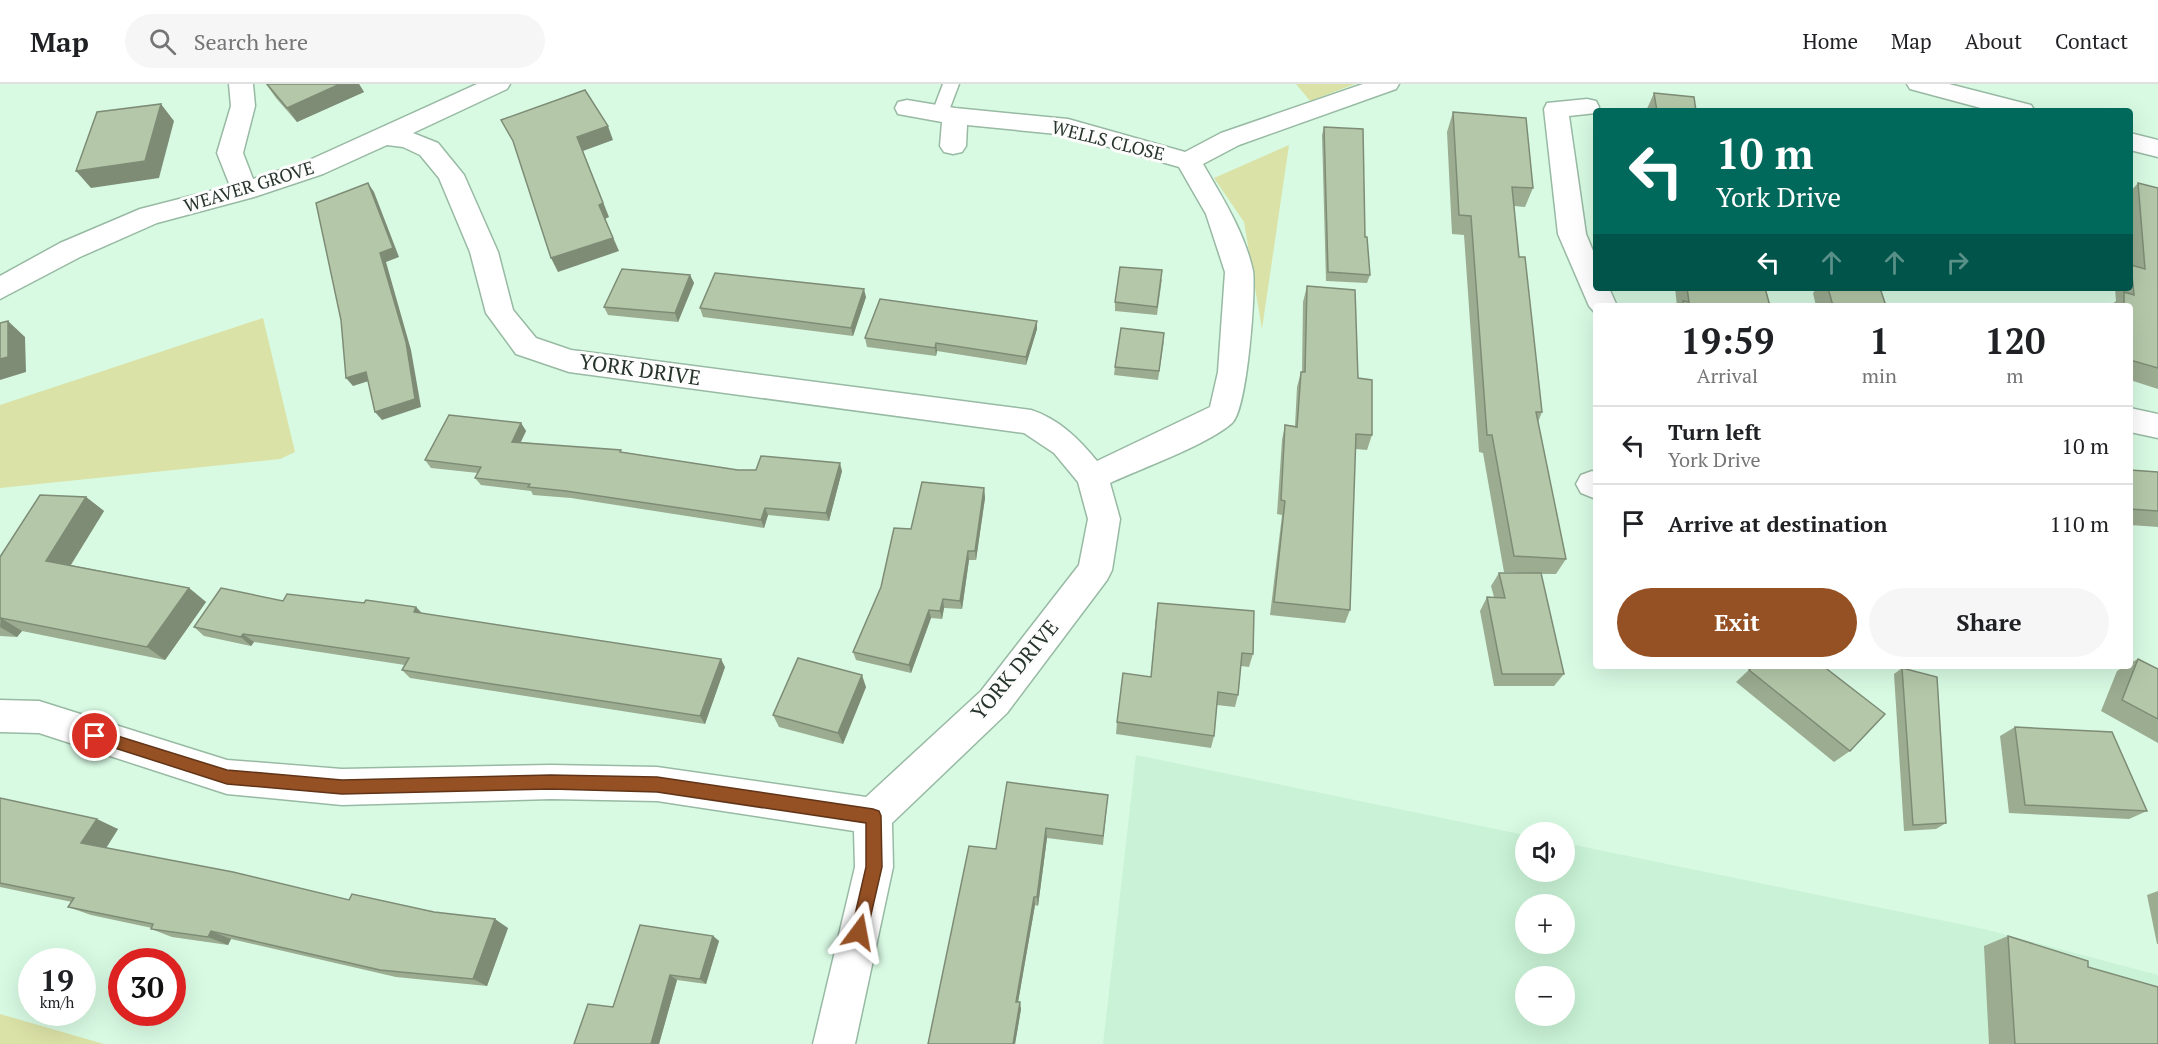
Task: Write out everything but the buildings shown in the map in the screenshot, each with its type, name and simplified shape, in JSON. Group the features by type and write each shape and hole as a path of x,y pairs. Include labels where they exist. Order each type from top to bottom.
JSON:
{"street":[{"path":"241,84 243,106 230,153 244,192"},
{"name":"WEAVER GROVE","path":"0,289 70,250 149,216 244,192 314,168 498,84"},
{"name":"WELLS CLOSE","path":"907,108 948,115 1068,127 1188,161 1230,139 1388,84"},
{"path":"1919,84 2011,108"},
{"path":"1587,107 1556,109 1572,234 1593,283"},
{"path":"948,115 953,146"},
{"name":"YORK DRIVE","path":"383,136 408,140 429,149 451,175 484,252 500,313 526,346 569,361 1031,422 1065,444 1092,477 1104,519 1095,570 994,702 873,816"},
{"path":"2133,142 2158,149"},
{"name":"WELLS CLOSE","path":"1092,477 1191,432 1223,414 1233,372 1239,272 1219,214 1188,161"},
{"path":"2133,421 2158,426"},
{"path":"0,716 39,717 227,777 342,787 551,782 657,784 873,816 874,867 834,1044"}],"lane":[{"path":"948,115 951,84"}],"shaded area":[{"path":"1296,84 1355,84 1310,101"},
{"path":"1289,145 1262,329 1244,222 1214,178"},
{"path":"263,318 295,452 280,459 0,488 0,405"},
{"path":"1136,755 1515,833 1515,882 1575,882 1575,845 1984,929 2158,975 2158,1044 1103,1044"},
{"path":"0,1014 18,1019 18,1026 42,1026 104,1044 0,1044"}],"route":[{"path":"95,736 227,777 342,787 551,782 657,784 873,816 874,867 859,932"}]}
